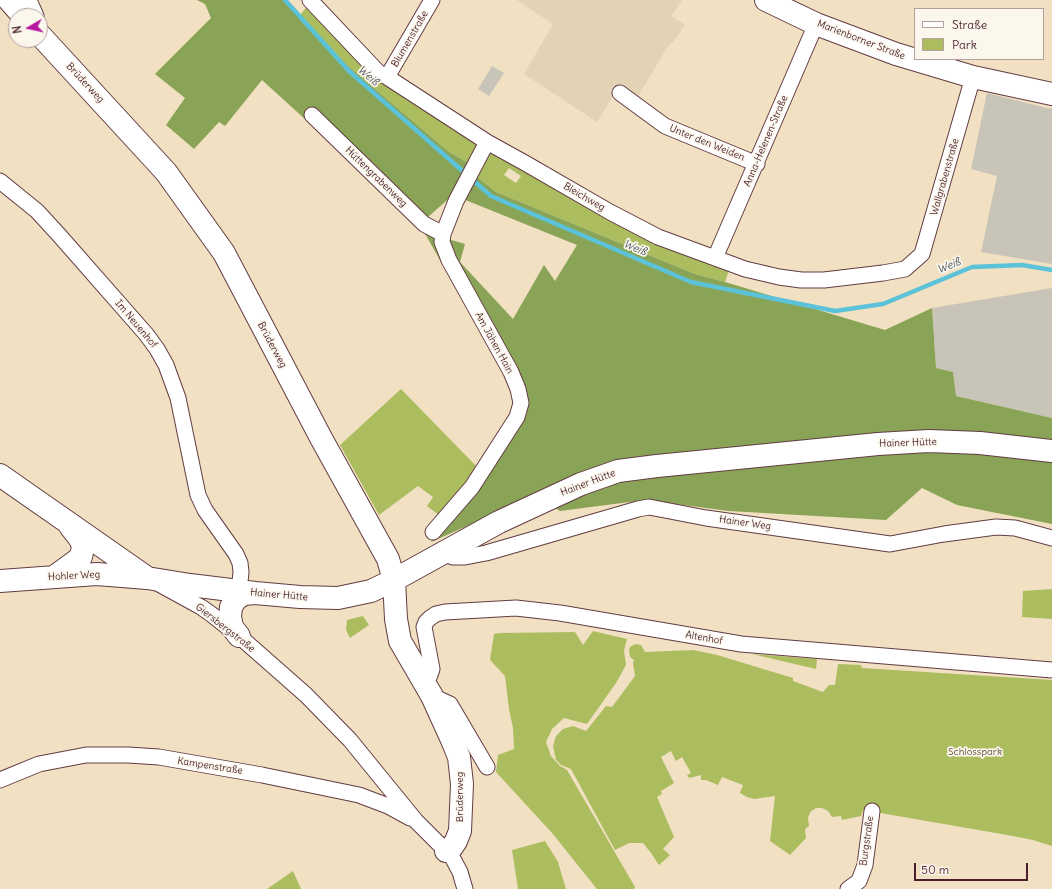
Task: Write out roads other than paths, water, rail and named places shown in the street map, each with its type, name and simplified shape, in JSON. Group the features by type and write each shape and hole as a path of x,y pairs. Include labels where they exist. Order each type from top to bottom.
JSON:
{"street":[{"name":"Bleichweg","path":"310,0 379,73 388,77 487,142 610,212 658,237 752,270 779,277 800,280 824,280 905,269"},
{"name":"Blumenstraße","path":"388,77 432,0"},
{"name":"Marienborner Straße","path":"766,0 816,24 914,60"},
{"name":"Anna-Helenen-Straße","path":"715,258 757,164 816,24"},
{"name":"Brüderweg","path":"48,42 166,172 224,253 321,438 388,559 394,580 396,619 400,641 428,690 452,740 458,757 462,784 460,831 452,847 446,851"},
{"name":"Marienborner Straße","path":"915,60 973,78 1052,94"},
{"name":"Wallgrabenstraße","path":"905,269 922,254 973,78"},
{"name":"Unter den Weiden","path":"620,93 665,126 757,164"},
{"name":"Hüttengrabenweg","path":"312,115 424,224 443,234"},
{"path":"443,234 456,201 487,142"},
{"name":"Im Neuenhof","path":"0,181 37,211 146,334 157,349 168,370 178,398 198,495 205,510 236,554 240,563 247,592"},
{"name":"Am Jähen Hain","path":"432,532 472,487 517,418 521,403 518,389 511,372 449,260 442,242 443,234"},
{"name":"Hainer Hütte","path":"147,578 247,592 300,597 338,598 370,592 499,522 574,487 618,471 878,444 928,441 1052,451"},
{"name":"Giersbergstraße","path":"0,474 147,578 201,607 239,636 306,695 350,740 416,821"},
{"name":"Hainer Weg","path":"443,553 453,557 465,557 486,553 649,507 706,518 890,544 944,534 996,527 1015,528 1052,538"},
{"path":"54,577 81,557 82,552 80,539 64,519"},
{"name":"Hohler Weg","path":"0,580 92,574 147,578"},
{"path":"239,636 232,627 230,617 231,607 236,599 247,592"},
{"name":"Altenhof","path":"428,690 432,669 424,627 430,618 436,614 445,612 516,608 560,613 741,644 1052,670"},
{"path":"428,690 450,704 487,767"},
{"name":"Kampenstraße","path":"0,780 40,764 86,755 158,757 262,774 359,795 388,806 416,821"},
{"name":"Burgstraße","path":"848,889 859,881 865,865 872,811"},
{"path":"416,821 446,851 456,864 465,889"}],"waterway":[{"name":"Weiß","path":"285,0 349,71 491,196 691,282 835,311 883,304 972,267 1022,265 1052,270"}],"park label":[{"name":"Schlosspark","path":"975,752"}]}
